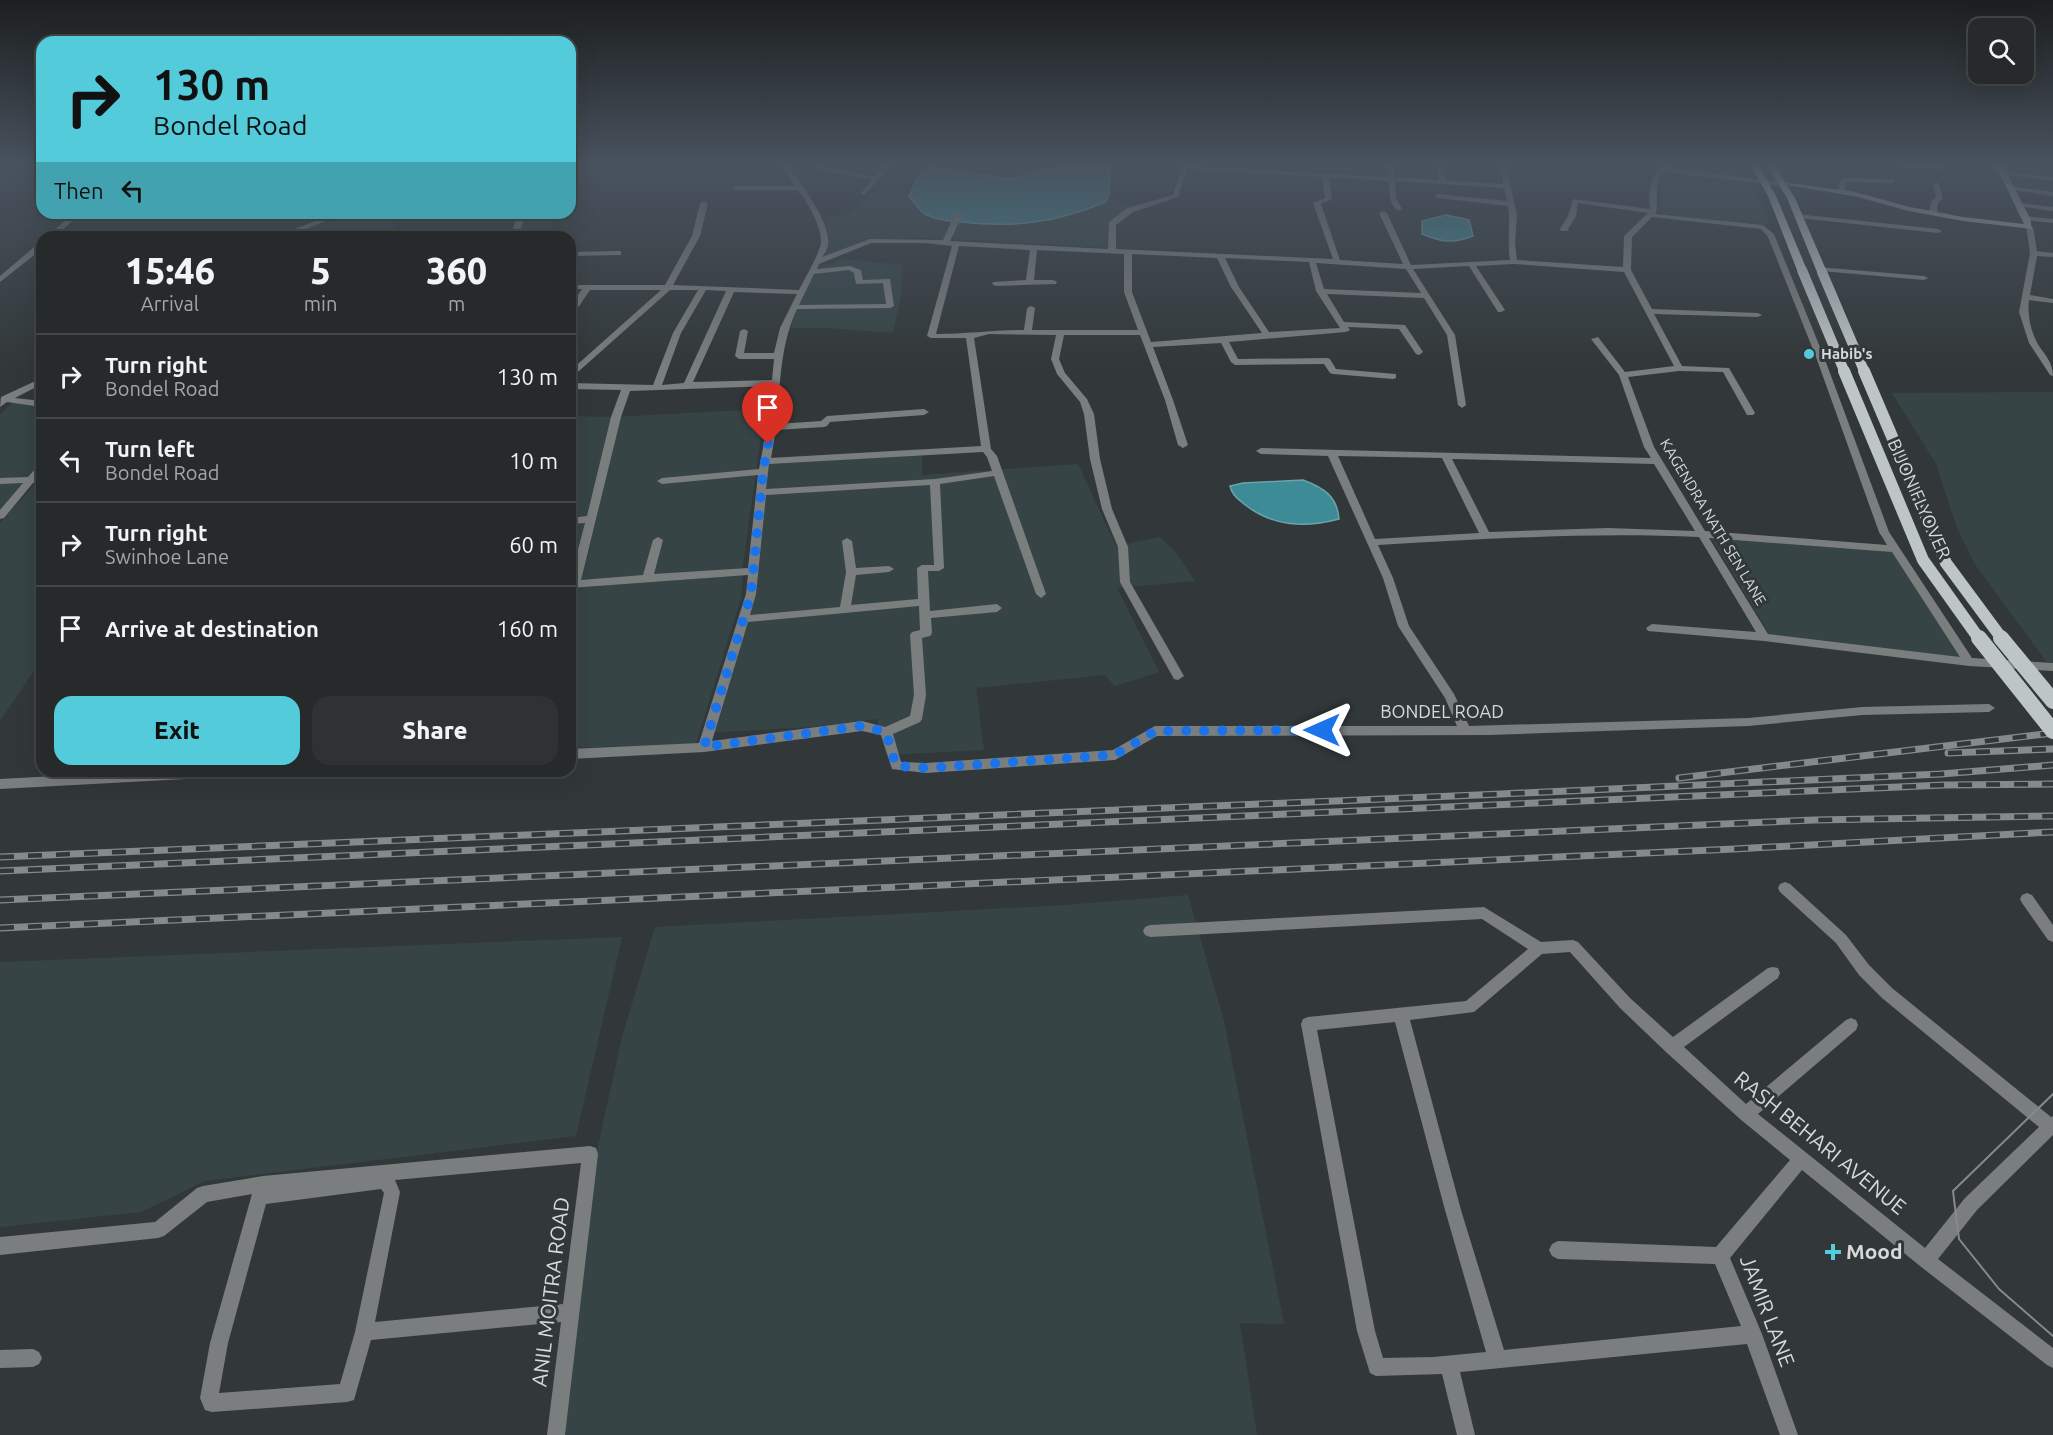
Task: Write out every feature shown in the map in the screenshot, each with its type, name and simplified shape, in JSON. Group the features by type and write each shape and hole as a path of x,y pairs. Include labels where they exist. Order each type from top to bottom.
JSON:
{"main road":[{"name":"BIJON FLYOVER","path":"1787,233 1923,560 1975,633 2053,731"},
{"name":"BIJON FLYOVER","path":"1806,233 1946,563 1998,634 2053,701"}],"street":[{"path":"576,371 667,289 697,233"},
{"path":"704,747 751,594 764,467 772,427 778,356 784,328 825,244 823,233"},
{"path":"945,243 950,233"},
{"path":"1112,233 1112,251"},
{"path":"1327,233 1337,261"},
{"path":"1392,233 1408,267 1451,335 1462,405"},
{"path":"1512,233 1514,262"},
{"path":"1631,233 1628,236 1627,270 1679,368"},
{"path":"1768,233 1820,357 1884,532 1969,662"},
{"path":"2030,233 2034,253 2023,312 2030,337 2053,373"},
{"path":"813,267 870,241 1337,261 1408,267 1514,262 1627,270"},
{"path":"956,244 931,336 970,336 989,332 1144,333"},
{"path":"1030,282 1034,247"},
{"path":"0,280 36,250"},
{"path":"1128,251 1128,292 1183,445"},
{"path":"576,254 618,253"},
{"path":"2034,253 2053,255"},
{"path":"1220,256 1226,274 1267,335"},
{"path":"1148,345 1346,330 1320,291 1314,276 1312,260"},
{"path":"1471,264 1501,310"},
{"path":"794,307 890,306 887,281 859,282 858,272 850,268 813,267"},
{"path":"1822,271 1923,278"},
{"path":"996,284 1053,282"},
{"path":"576,288 703,288 801,292"},
{"path":"576,304 587,288"},
{"path":"656,388 677,333 703,288"},
{"path":"687,385 731,289"},
{"path":"1320,291 1427,296"},
{"path":"2027,297 2053,301"},
{"path":"1028,332 1031,308"},
{"path":"1648,311 1758,315"},
{"path":"1342,324 1402,327 1419,352"},
{"path":"744,331 739,356 778,356"},
{"path":"1061,332 1055,359 1061,374 1084,401 1089,414 1095,459 1107,509 1123,547 1125,582 1178,676"},
{"path":"970,336 986,449 992,456 1041,594"},
{"name":"KAGENDRA NATH SEN LANE","path":"1595,339 1623,375 1649,447 1764,637"},
{"path":"1224,340 1235,362 1327,361 1333,371 1394,376"},
{"path":"1623,375 1679,368 1726,370 1750,413"},
{"path":"576,386 656,388 776,383"},
{"path":"2,401 36,384"},
{"path":"576,574 592,519 616,417 626,388"},
{"path":"2,401 36,404"},
{"path":"772,427 824,424 827,419 924,412"},
{"path":"662,481 764,467 986,449"},
{"path":"1261,451 1658,461"},
{"path":"1332,454 1388,578 1404,626 1450,697 1465,730"},
{"path":"1445,455 1486,536"},
{"path":"0,516 36,473"},
{"path":"761,492 935,482 997,473"},
{"path":"0,481 36,480"},
{"path":"576,754 704,747 862,726 886,732 916,719 920,695 916,635 926,633 922,568 939,568 935,482"},
{"path":"576,520 592,519"},
{"path":"1373,543 1486,536 1638,532 1702,534 1895,549"},
{"path":"648,578 658,540"},
{"path":"845,608 851,572 847,541"},
{"path":"851,572 889,569"},
{"path":"576,584 752,571"},
{"path":"743,619 811,615 845,608 925,602"},
{"path":"926,615 997,608"},
{"path":"1652,628 1764,637 1969,662 2053,667"},
{"name":"BONDEL ROAD","path":"886,732 896,766 926,768 1115,755 1155,731 1465,730 1748,722 1862,711 1989,708"},
{"path":"0,784 130,777"},
{"path":"1785,888 1842,939 1864,970 1887,993 2052,1125 1971,1204 1926,1260"},
{"path":"2027,898 2053,936"},
{"path":"1150,932 1484,913 1539,948 1469,1007 1308,1024 1366,1330 1376,1367 1449,1364 1754,1334"},
{"name":"RASH BEHARI AVENUE","path":"1539,948 1573,946 1625,1003 1746,1114 1926,1260 2053,1359"},
{"path":"1671,1047 1773,973"},
{"path":"1401,1015 1497,1358"},
{"path":"1746,1114 1851,1025"},
{"name":"ANIL MOITRA ROAD","path":"261,1191 590,1154 556,1435"},
{"name":"JAMIR LANE","path":"1789,1435 1754,1334 1720,1256 1802,1158"},
{"path":"0,1246 158,1230 203,1194 382,1181 388,1184 392,1192 364,1332 347,1393 212,1403 210,1401 219,1343 261,1191"},
{"path":"1558,1250 1720,1256"},
{"path":"364,1332 572,1312"},
{"path":"0,1359 33,1358"},
{"path":"1449,1364 1466,1435"}],"shaded area":[{"path":"828,233 1111,233 1112,248 930,238 872,239 829,257 820,257 829,240"},
{"path":"843,259 903,265 901,296 893,333 828,328 791,328 801,292 815,265 830,264"},
{"path":"2053,392 2053,671 1974,563 1957,528 1936,464 1892,393"},
{"path":"14,401 36,402 36,479 0,518 0,415"},
{"path":"765,409 742,571 576,583 576,416 613,417"},
{"path":"922,449 922,475 1078,464 1116,546 1159,537 1175,551 1195,581 1117,588 1159,672 1115,686 1105,675 976,688 984,750 886,755 877,719 813,727 702,733 748,586 761,458"},
{"path":"36,483 36,668 0,721 0,523"},
{"path":"1709,534 1888,548 1904,560 1963,659 1770,635"},
{"path":"743,575 741,598 696,744 576,748 576,588"},
{"path":"1188,895 1224,1021 1284,1324 1240,1323 1257,1435 564,1435 596,1156 622,1037 655,927 1066,905"},
{"path":"622,937 576,1136 205,1181 141,1212 0,1227 0,962"}],"water":[{"path":"1472,233 1473,236 1447,241 1422,234"},
{"path":"1303,480 1328,494 1335,504 1339,519 1314,524 1290,524 1278,521 1255,512 1244,504 1233,494 1230,486 1243,483"}],"tram line":[{"path":"2053,1094 1953,1191 1959,1239 1999,1289 2053,1336"}],"railway":[{"path":"1679,778 2053,733"},
{"path":"1948,753 2053,749"},
{"path":"0,857 1501,794 1941,774 2053,765"},
{"path":"0,871 1944,785 2053,784"},
{"path":"0,900 1814,820 2053,816"},
{"path":"0,928 1734,849 2053,832"}],"place":[{"name":"Habib's","path":"1809,354"},
{"name":"Mood","path":"1833,1252"}],"route":[{"path":"768,444 763,472 751,594 704,747 862,726 886,732 896,766 926,768 1115,755 1155,731 1322,730"}]}
